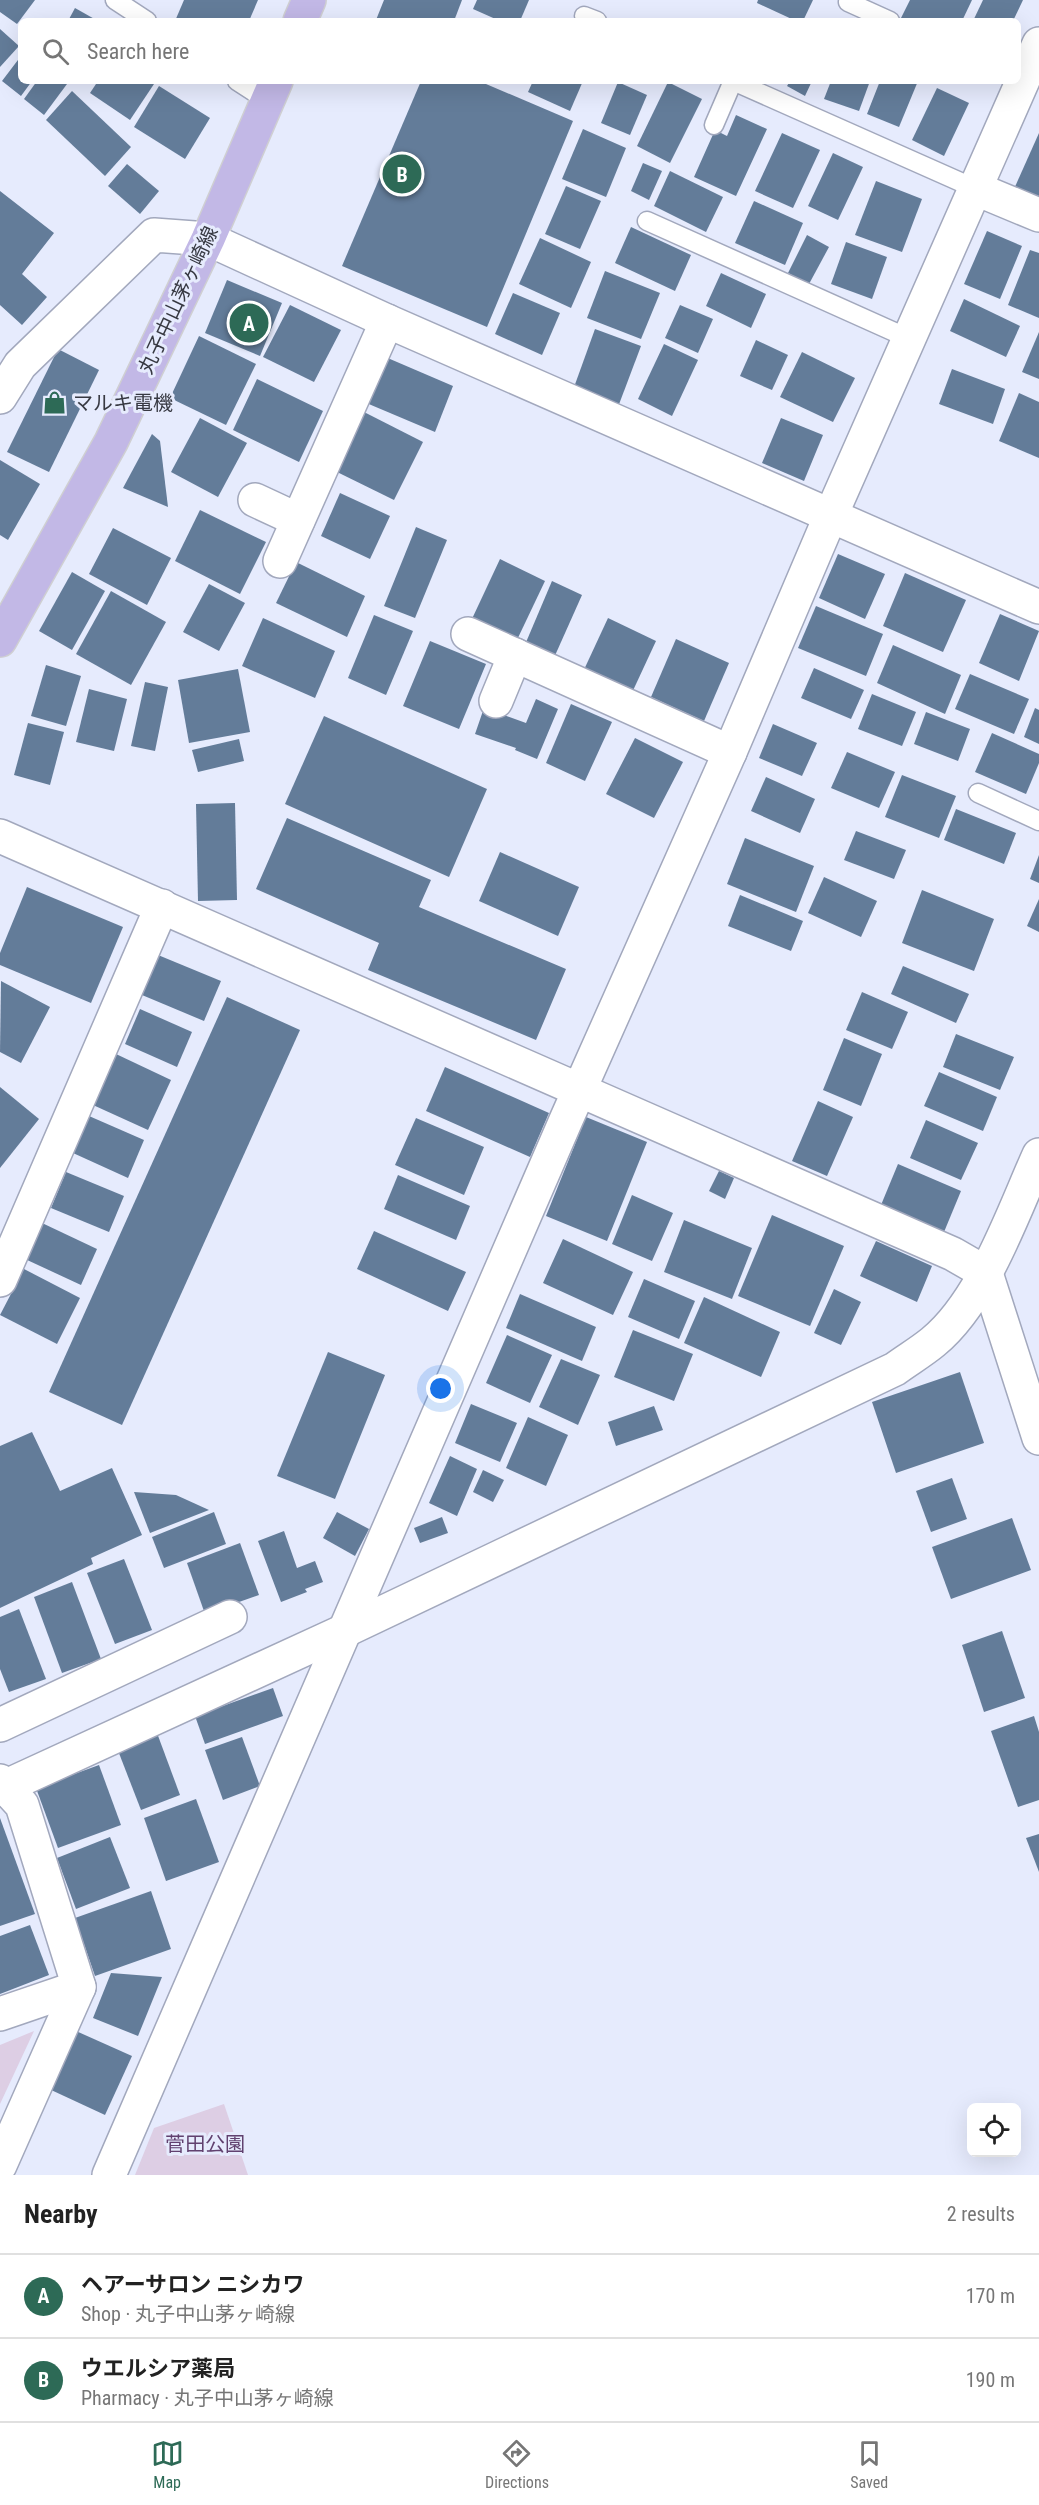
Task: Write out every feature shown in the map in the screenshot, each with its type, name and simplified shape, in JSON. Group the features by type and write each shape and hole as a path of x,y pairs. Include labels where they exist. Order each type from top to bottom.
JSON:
{"main road":[{"path":"301,18 309,0"},
{"name":"丸子中山茅ヶ崎線","path":"0,640 111,442 208,239 272,91"}],"street":[{"path":"109,2175 580,1089 730,752 974,188 1026,80 1039,44"},
{"path":"974,188 1039,215"},
{"path":"0,397 20,365 154,235 208,239 387,321 1039,607"},
{"path":"280,561 387,321"},
{"path":"255,500 298,520"},
{"path":"468,634 730,752"},
{"path":"496,701 515,655"},
{"path":"0,836 580,1089 972,1265 1039,1438"},
{"path":"0,1280 162,906"},
{"path":"0,2165 79,1987 22,1805 2,1786 344,1631 895,1369 934,1341 963,1308 972,1265 1039,1155"},
{"path":"0,1725 230,1617"},
{"path":"0,2014 79,1987"}],"lane":[{"path":"115,0 142,18"},
{"path":"848,2 883,18"},
{"path":"248,84 272,91"},
{"path":"714,125 732,84"},
{"path":"740,84 974,188"},
{"path":"647,221 910,339"},
{"path":"978,793 1039,821"}],"green space":[{"path":"34,2031 0,2104 0,2045"},
{"name":"菅田公園","path":"224,2104 248,2175 135,2175 154,2128"}],"building":[{"path":"0,0 35,0 22,18 18,18 17,24 0,12"},
{"path":"184,0 258,0 250,18 176,18"},
{"path":"384,0 462,0 455,18 377,18"},
{"path":"477,0 529,0 521,18 493,18 473,9"},
{"path":"758,0 813,0 804,18 790,18 757,3"},
{"path":"910,0 972,0 963,18 901,18"},
{"path":"983,0 1023,0 1014,18 974,18"},
{"path":"75,8 93,18 70,18"},
{"path":"0,29 18,47 0,67"},
{"path":"18,60 18,84 30,84 21,96 2,81"},
{"path":"35,84 67,84 44,115 24,99"},
{"path":"96,84 154,84 130,120 90,93"},
{"path":"420,84 486,84 573,121 487,327 342,266"},
{"path":"532,84 582,84 570,111 528,92"},
{"path":"617,84 622,84 647,95 630,135 601,123"},
{"path":"667,84 672,84 702,99 670,163 637,146"},
{"path":"788,84 811,84 805,96 787,86"},
{"path":"830,84 869,84 859,111 824,99"},
{"path":"879,84 917,84 899,127 867,114"},
{"path":"159,86 210,118 185,159 134,127"},
{"path":"937,88 969,103 944,156 912,140"},
{"path":"72,91 131,147 105,176 46,120"},
{"path":"736,115 767,129 736,196 694,177 715,130 727,136"},
{"path":"583,129 626,148 606,197 562,179"},
{"path":"782,133 820,150 793,208 755,191"},
{"path":"1039,133 1039,200 1014,189"},
{"path":"833,153 863,167 838,220 808,206"},
{"path":"643,163 662,171 649,200 631,191"},
{"path":"127,164 159,191 140,214 108,186"},
{"path":"670,171 723,197 706,232 654,206"},
{"path":"876,181 922,199 902,252 855,235"},
{"path":"566,186 601,201 580,249 545,234"},
{"path":"0,191 54,233 22,274 47,297 22,325 0,305"},
{"path":"754,201 803,223 785,265 735,243"},
{"path":"631,227 691,255 675,291 615,263"},
{"path":"987,231 1022,246 1000,299 964,284"},
{"path":"807,235 829,247 809,284 788,273"},
{"path":"540,238 591,262 571,308 519,284"},
{"path":"846,242 887,257 872,299 831,284"},
{"path":"1030,250 1039,253 1039,318 1008,305"},
{"path":"605,271 660,293 641,339 587,318"},
{"path":"721,273 766,294 751,328 706,306"},
{"path":"227,280 282,303 260,356 205,333"},
{"path":"513,293 560,313 542,355 495,334"},
{"path":"964,299 1020,326 1006,357 950,331"},
{"path":"290,305 341,330 314,382 263,357"},
{"path":"680,305 713,319 698,353 665,338"},
{"path":"595,329 641,346 618,407 573,390"},
{"path":"1039,332 1039,379 1022,372"},
{"path":"199,336 256,364 226,425 170,398"},
{"path":"756,340 788,355 772,390 740,376"},
{"path":"664,344 698,360 672,416 638,399"},
{"path":"58,349 99,370 49,472 7,452"},
{"path":"802,352 855,378 833,422 780,397"},
{"path":"383,356 453,386 435,432 364,402"},
{"path":"952,369 1005,389 993,424 939,404"},
{"path":"257,379 323,411 299,462 233,430"},
{"path":"1019,393 1039,402 1039,458 999,441"},
{"path":"364,412 423,442 394,500 335,471"},
{"path":"200,418 247,443 218,497 171,472"},
{"path":"781,418 823,435 804,481 762,463"},
{"path":"152,434 160,441 168,507 123,488"},
{"path":"0,460 40,484 8,540 0,535"},
{"path":"340,493 390,516 370,559 321,536"},
{"path":"200,510 266,542 240,594 175,561"},
{"path":"416,527 447,540 415,618 384,606"},
{"path":"113,528 171,558 147,605 89,574"},
{"path":"838,554 885,574 865,619 819,598"},
{"path":"500,559 545,581 516,642 471,621"},
{"path":"296,562 365,596 347,637 276,603"},
{"path":"72,572 105,591 72,650 39,631"},
{"path":"905,573 966,600 943,652 883,626"},
{"path":"552,581 582,595 553,660 524,647"},
{"path":"209,584 245,603 219,651 183,632"},
{"path":"111,591 166,622 131,685 76,654"},
{"path":"816,606 883,634 866,676 798,648"},
{"path":"1000,614 1039,631 1019,681 979,663"},
{"path":"374,615 413,631 386,695 348,678"},
{"path":"263,618 335,651 315,698 242,666"},
{"path":"608,618 656,641 630,697 582,674"},
{"path":"676,639 729,663 704,721 651,697"},
{"path":"430,641 486,664 459,729 403,706"},
{"path":"893,645 961,675 945,714 877,683"},
{"path":"46,665 81,676 66,726 31,716"},
{"path":"814,668 864,690 851,719 801,698"},
{"path":"238,669 250,732 189,743 178,680"},
{"path":"970,674 1029,699 1014,734 955,709"},
{"path":"145,682 168,687 155,751 131,746"},
{"path":"89,689 127,699 114,751 76,742"},
{"path":"872,694 916,712 902,746 858,729"},
{"path":"536,699 558,709 537,759 515,750 516,748 475,734 484,708 526,723"},
{"path":"571,704 612,722 585,781 546,763"},
{"path":"1035,708 1039,710 1039,744 1024,737"},
{"path":"926,712 970,729 958,761 914,744"},
{"path":"324,716 487,789 449,877 285,804"},
{"path":"28,723 64,732 50,785 14,775"},
{"path":"773,724 817,743 802,776 759,758"},
{"path":"992,733 1039,754 1039,763 1026,794 975,772"},
{"path":"635,738 683,762 654,818 606,794"},
{"path":"239,739 244,761 198,772 192,750"},
{"path":"847,752 895,772 879,808 831,788"},
{"path":"902,775 956,796 939,838 885,817"},
{"path":"766,777 815,799 800,833 751,811"},
{"path":"235,803 237,900 198,901 196,804"},
{"path":"956,809 1016,833 1004,864 944,840"},
{"path":"287,818 431,880 419,907 566,969 536,1040 368,970 379,943 256,889"},
{"path":"856,831 906,850 894,879 844,860"},
{"path":"745,838 814,866 796,912 727,884"},
{"path":"500,852 579,887 558,936 479,901"},
{"path":"1039,855 1039,883 1030,879"},
{"path":"824,877 877,901 861,937 808,913"},
{"path":"27,887 123,927 91,1003 0,965 0,953"},
{"path":"922,890 994,919 974,971 902,943"},
{"path":"740,895 803,921 791,951 728,926"},
{"path":"1039,899 1039,932 1027,926"},
{"path":"158,955 221,981 204,1021 142,995"},
{"path":"903,966 969,994 956,1023 891,994"},
{"path":"1,981 50,1007 21,1063 0,1052"},
{"path":"862,992 908,1012 892,1049 846,1030"},
{"path":"227,997 300,1030 122,1425 49,1392"},
{"path":"140,1009 192,1032 177,1067 125,1044"},
{"path":"956,1034 1014,1057 1000,1090 943,1067"},
{"path":"844,1038 882,1054 861,1106 823,1090"},
{"path":"116,1054 171,1080 148,1130 93,1105"},
{"path":"445,1067 549,1113 530,1157 426,1111"},
{"path":"939,1072 997,1097 983,1131 924,1106"},
{"path":"0,1087 39,1119 0,1168"},
{"path":"818,1101 853,1117 827,1176 792,1161"},
{"path":"89,1116 144,1140 128,1178 73,1153"},
{"path":"586,1117 647,1142 607,1241 546,1216"},
{"path":"416,1118 484,1147 464,1195 395,1165"},
{"path":"926,1120 978,1143 961,1180 910,1158"},
{"path":"898,1164 961,1191 944,1232 881,1205"},
{"path":"719,1171 734,1178 725,1199 709,1191"},
{"path":"66,1172 124,1196 109,1232 51,1208"},
{"path":"398,1175 470,1206 456,1240 384,1209"},
{"path":"632,1195 673,1213 652,1261 612,1244"},
{"path":"772,1215 844,1246 810,1326 738,1296"},
{"path":"684,1220 752,1248 732,1299 664,1272"},
{"path":"42,1223 97,1249 81,1285 25,1259"},
{"path":"374,1231 466,1272 448,1311 357,1269"},
{"path":"563,1239 633,1272 613,1315 543,1283"},
{"path":"876,1241 932,1266 917,1302 860,1276"},
{"path":"24,1269 80,1298 57,1344 0,1315"},
{"path":"644,1279 695,1301 679,1339 628,1317"},
{"path":"834,1289 861,1302 841,1345 814,1333"},
{"path":"520,1294 596,1327 582,1361 506,1328"},
{"path":"704,1297 780,1332 761,1377 684,1343"},
{"path":"633,1330 693,1354 674,1401 614,1377"},
{"path":"507,1335 552,1355 530,1403 486,1383"},
{"path":"328,1352 385,1375 335,1499 277,1476"},
{"path":"561,1359 600,1375 578,1425 539,1407"},
{"path":"960,1372 984,1443 896,1473 872,1402"},
{"path":"471,1404 517,1423 500,1462 455,1443"},
{"path":"654,1406 663,1430 616,1446 608,1422"},
{"path":"528,1417 568,1435 546,1486 506,1468"},
{"path":"32,1432 60,1491 112,1468 142,1535 91,1558 93,1564 0,1608 0,1446"},
{"path":"450,1456 477,1469 457,1516 429,1503"},
{"path":"483,1470 504,1480 493,1502 473,1492"},
{"path":"952,1478 967,1519 931,1532 916,1491"},
{"path":"134,1492 176,1495 209,1510 150,1533"},
{"path":"214,1512 226,1544 164,1568 152,1537"},
{"path":"337,1512 369,1529 355,1556 323,1538"},
{"path":"442,1517 448,1533 420,1543 414,1528"},
{"path":"1012,1518 1031,1570 951,1599 932,1547"},
{"path":"284,1531 297,1568 315,1561 323,1582 305,1589 307,1592 281,1602 258,1541"},
{"path":"240,1543 259,1595 205,1614 187,1563"},
{"path":"124,1559 152,1630 115,1644 87,1573"},
{"path":"72,1582 101,1659 62,1673 34,1597"},
{"path":"19,1609 46,1679 9,1692 0,1669 0,1617"},
{"path":"1002,1631 1025,1698 984,1712 962,1645"},
{"path":"273,1688 283,1716 205,1744 195,1716"},
{"path":"1034,1716 1039,1732 1039,1800 1018,1807 991,1731"},
{"path":"157,1733 180,1795 141,1810 117,1748"},
{"path":"242,1737 260,1786 223,1800 205,1750"},
{"path":"99,1765 121,1825 58,1848 36,1788"},
{"path":"196,1799 219,1862 166,1881 144,1818"},
{"path":"0,1818 35,1914 0,1926"},
{"path":"1039,1834 1039,1872 1026,1838"},
{"path":"110,1837 130,1888 76,1909 57,1858"},
{"path":"151,1891 171,1949 95,1976 75,1918"},
{"path":"30,1925 49,1975 0,1994 0,1936"},
{"path":"111,1973 162,1977 138,2036 93,2018"},
{"path":"76,2031 132,2056 105,2115 49,2089"}],"place":[{"name":"ウエルシア薬局","path":"402,174"},
{"name":"ヘアーサロン ニシカワ","path":"249,323"},
{"name":"マルキ電機","path":"55,403"}]}
